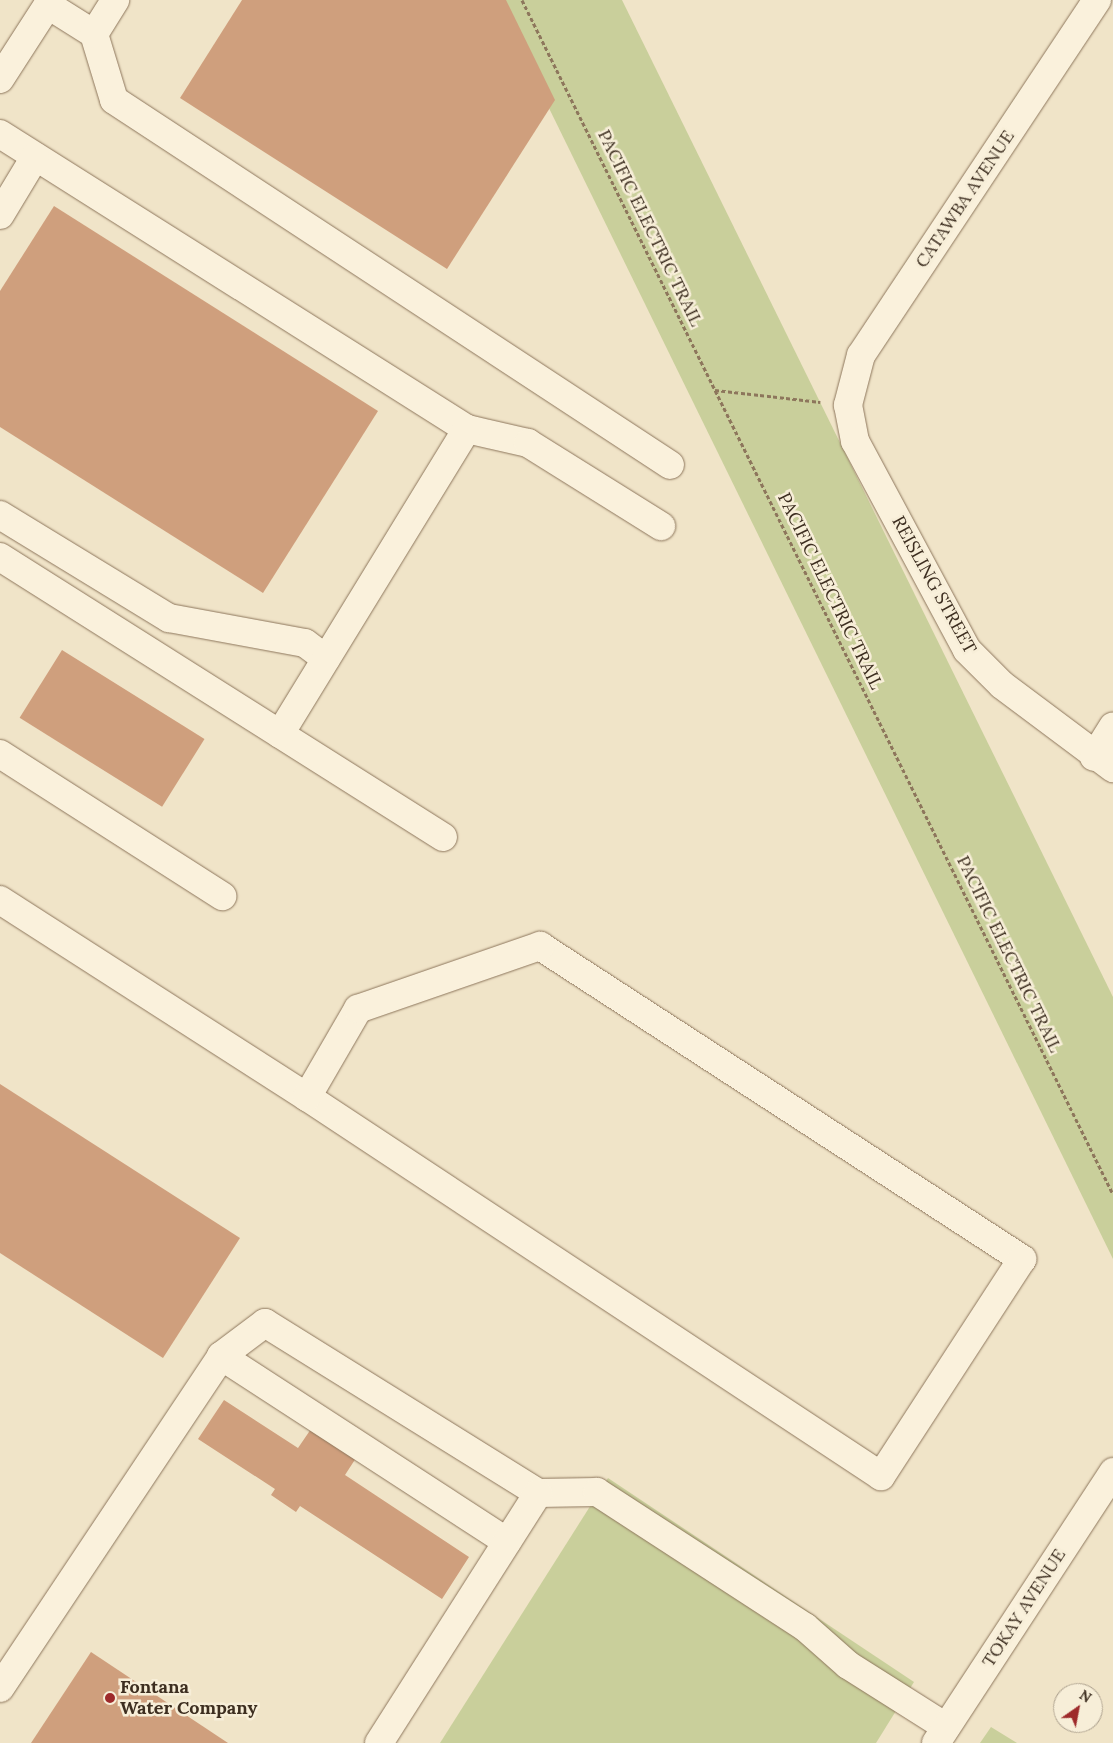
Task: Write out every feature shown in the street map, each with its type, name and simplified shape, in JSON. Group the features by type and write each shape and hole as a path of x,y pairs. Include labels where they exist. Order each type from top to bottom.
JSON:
{"street":[{"path":"94,34 115,0"},
{"name":"CATAWBA AVENUE","path":"848,405 861,355 1097,0"},
{"path":"0,79 50,2 94,34 114,100 670,465"},
{"path":"0,134 467,429 528,442 661,526"},
{"path":"0,215 35,157"},
{"name":"REISLING STREET","path":"848,405 855,441 966,650 1002,686 1104,763"},
{"path":"280,734 467,429"},
{"path":"0,515 169,618 306,643 326,659"},
{"path":"0,557 443,837"},
{"path":"1104,763 1113,728"},
{"path":"0,754 222,896"},
{"path":"0,900 307,1097 881,1476 1022,1259 540,946 358,1009 307,1097"},
{"path":"0,1688 220,1356 265,1323 538,1493 598,1492 805,1627 848,1665 941,1735"},
{"path":"220,1356 507,1542"},
{"name":"TOKAY AVENUE","path":"941,1735 1113,1472"},
{"path":"379,1743 538,1493"}],"path":[{"name":"PACIFIC ELECTRIC TRAIL","path":"522,0 1113,1194"},
{"path":"715,390 848,405"}],"green space":[{"path":"496,0 622,0 1113,997 1113,1259"},
{"path":"608,1478 914,1682 876,1743 440,1743"},
{"path":"991,1727 1017,1743 980,1743"}],"building":[{"path":"242,0 506,0 555,100 447,269 180,98"},
{"path":"54,206 378,411 263,593 0,427 0,291"},
{"path":"62,650 204,739 162,807 20,718"},
{"path":"0,1084 240,1238 163,1358 0,1253"},
{"path":"224,1400 298,1448 311,1429 356,1458 345,1475 469,1557 442,1599 300,1506 296,1512 271,1495 275,1489 198,1439"},
{"name":"Fontana Water Company","path":"91,1652 228,1743 31,1743"}],"place":[{"name":"Fontana Water Company","path":"110,1698"}]}
